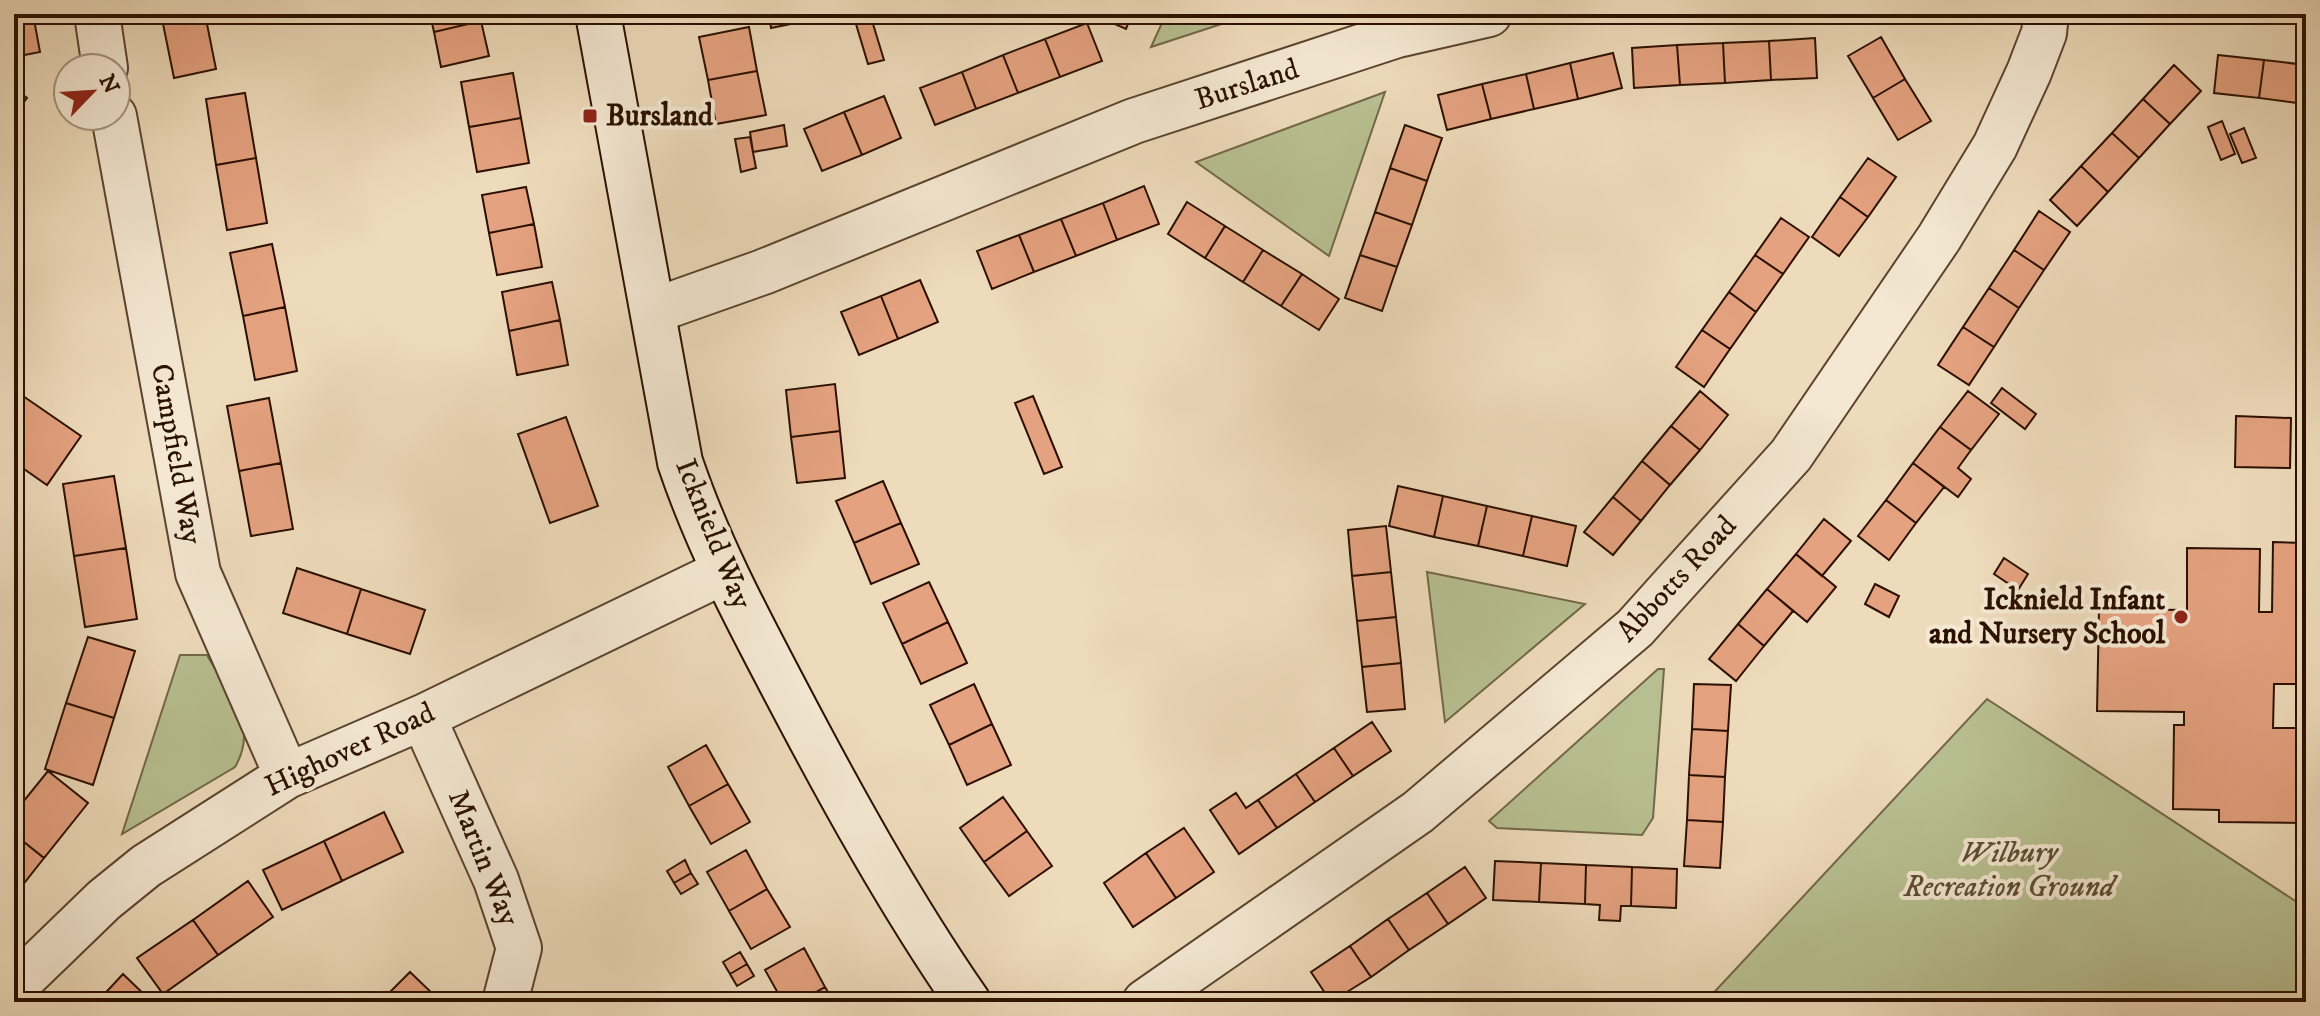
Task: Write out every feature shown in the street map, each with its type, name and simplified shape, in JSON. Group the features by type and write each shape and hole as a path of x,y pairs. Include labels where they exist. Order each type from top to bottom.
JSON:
{"street":[{"path":"97,14 103,52"},
{"name":"Icknield Way","path":"598,14 680,462 723,572 828,773 968,1002"},
{"name":"Bursland","path":"653,311 763,272 1134,121 1397,35 1489,14"},
{"name":"Abbotts Road","path":"1145,1002 1418,812 1635,628 1791,455 1939,238 1995,146 2029,72 2044,33 2046,14"},
{"name":"Campfield Way","path":"117,132 198,573 287,776"},
{"name":"Highover Road","path":"14,987 104,900 146,866 287,776 423,717 723,572"},
{"name":"Martin Way","path":"423,717 496,880 519,948 505,1002"}],"green space":[{"path":"1166,14 1252,14 1151,47"},
{"path":"1385,92 1329,256 1196,162"},
{"path":"1427,572 1585,604 1445,722"},
{"path":"180,655 207,655 232,696 243,723 242,752 235,767 122,834"},
{"path":"1658,669 1664,669 1653,818 1642,835 1497,828 1489,821"},
{"name":"Wilbury Recreation Ground","path":"1987,699 2306,908 2306,1002 1705,1002"}],"building":[{"path":"14,14 33,14 40,52 14,57"},
{"path":"161,14 205,14 216,69 174,78"},
{"path":"430,14 480,14 481,21 434,32"},
{"path":"769,14 789,14 791,24 771,28"},
{"path":"853,14 870,14 884,60 868,64"},
{"path":"1092,14 1132,14 1126,29"},
{"path":"481,21 489,56 441,67 434,32"},
{"path":"1087,23 1102,61 1060,77 1045,39"},
{"path":"749,27 757,71 708,80 699,37"},
{"path":"1881,37 1905,79 1873,98 1848,56"},
{"path":"1815,38 1817,78 1771,80 1769,41"},
{"path":"1045,39 1060,77 1018,93 1003,55"},
{"path":"1769,41 1771,80 1725,83 1723,43"},
{"path":"1723,43 1725,83 1680,85 1677,45"},
{"path":"1677,45 1680,85 1634,88 1632,48"},
{"path":"1613,53 1622,88 1578,99 1570,63"},
{"path":"1003,55 1018,93 976,109 962,72"},
{"path":"2218,55 2264,60 2259,98 2214,93"},
{"path":"2264,60 2306,65 2305,104 2259,98"},
{"path":"1570,63 1578,99 1534,109 1526,74"},
{"path":"2174,65 2201,91 2170,124 2143,99"},
{"path":"757,71 766,115 716,124 708,80"},
{"path":"962,72 976,109 935,125 920,88"},
{"path":"513,73 521,118 469,127 461,82"},
{"path":"1526,74 1534,109 1491,119 1482,84"},
{"path":"1905,79 1931,121 1898,140 1873,98"},
{"path":"1482,84 1491,119 1447,130 1438,95"},
{"path":"14,88 27,98 14,115"},
{"path":"245,93 256,158 216,165 206,99"},
{"path":"884,96 901,138 862,155 844,112"},
{"path":"2143,99 2170,124 2139,158 2112,133"},
{"path":"844,112 862,155 822,171 804,129"},
{"path":"521,118 529,163 477,172 469,127"},
{"path":"2222,121 2235,154 2221,160 2208,127"},
{"path":"784,125 787,146 753,152 750,132"},
{"path":"1405,125 1442,138 1427,181 1390,168"},
{"path":"2244,128 2256,158 2242,163 2230,134"},
{"path":"2112,133 2139,158 2108,192 2081,166"},
{"path":"750,137 756,168 741,172 735,139"},
{"path":"256,158 267,223 227,230 216,165"},
{"path":"1868,158 1896,177 1868,217 1840,197"},
{"path":"2081,166 2108,192 2077,226 2050,200"},
{"path":"1390,168 1427,181 1412,225 1375,212"},
{"path":"1144,186 1159,224 1117,240 1103,203"},
{"path":"526,187 534,224 489,233 482,195"},
{"path":"1840,197 1868,217 1839,256 1812,237"},
{"path":"1187,202 1225,226 1205,258 1168,234"},
{"path":"1103,203 1117,240 1076,256 1061,219"},
{"path":"2039,211 2070,232 2044,270 2014,250"},
{"path":"1375,212 1412,225 1397,267 1360,255"},
{"path":"1781,218 1809,237 1783,274 1755,255"},
{"path":"1061,219 1076,256 1034,272 1019,235"},
{"path":"534,224 542,267 497,275 489,233"},
{"path":"1225,226 1263,250 1243,282 1205,258"},
{"path":"1019,235 1034,272 992,289 977,251"},
{"path":"272,244 285,307 243,316 230,253"},
{"path":"1263,250 1302,274 1281,306 1243,282"},
{"path":"2014,250 2044,270 2019,308 1989,288"},
{"path":"1360,255 1397,267 1382,311 1345,298"},
{"path":"1755,255 1783,274 1756,312 1729,292"},
{"path":"1302,274 1339,299 1319,330 1281,306"},
{"path":"920,280 938,322 898,339 881,296"},
{"path":"552,282 560,320 509,331 502,292"},
{"path":"1989,288 2019,308 1994,347 1963,327"},
{"path":"1729,292 1756,312 1730,349 1702,330"},
{"path":"881,296 898,339 859,355 841,312"},
{"path":"285,307 297,371 255,380 243,316"},
{"path":"560,320 568,365 517,375 509,331"},
{"path":"1963,327 1994,347 1969,385 1938,365"},
{"path":"1702,330 1730,349 1704,387 1676,367"},
{"path":"835,384 840,431 791,437 786,390"},
{"path":"2002,388 2036,414 2025,429 1991,403"},
{"path":"14,390 23,396 14,410"},
{"path":"1700,391 1728,415 1700,450 1671,426"},
{"path":"1968,391 1999,414 1971,450 1940,427"},
{"path":"23,396 81,436 47,485 14,462 14,410"},
{"path":"1033,396 1062,467 1044,474 1015,403"},
{"path":"269,398 281,463 239,471 227,406"},
{"path":"2236,416 2291,418 2290,468 2235,467"},
{"path":"566,417 598,506 550,523 518,434"},
{"path":"1671,426 1700,450 1670,485 1642,461"},
{"path":"1940,427 1971,450 1958,468 1971,479 1958,497 1913,463"},
{"path":"840,431 845,478 797,483 791,437"},
{"path":"1642,461 1670,485 1641,521 1613,497"},
{"path":"281,463 293,529 251,536 239,471"},
{"path":"1913,463 1944,487 1916,523 1886,500"},
{"path":"114,476 126,548 74,556 63,484"},
{"path":"883,481 901,523 854,543 836,501"},
{"path":"1398,486 1443,496 1434,537 1389,526"},
{"path":"1443,496 1487,506 1478,546 1434,537"},
{"path":"1613,497 1641,521 1613,555 1584,532"},
{"path":"1886,500 1916,523 1889,560 1858,536"},
{"path":"1487,506 1532,516 1523,556 1478,546"},
{"path":"1532,516 1576,526 1567,566 1523,556"},
{"path":"1824,519 1851,541 1822,576 1796,554"},
{"path":"901,523 919,564 871,584 854,543"},
{"path":"1386,526 1391,572 1352,576 1348,530"},
{"path":"2273,542 2306,543 2306,684 2274,684 2273,728 2306,728 2306,823 2219,822 2219,810 2173,809 2174,725 2184,725 2184,712 2097,711 2099,609 2187,610 2187,548 2260,549 2259,612 2272,612"},
{"path":"126,548 137,619 85,627 74,556"},
{"path":"1796,554 1836,587 1807,622 1767,589"},
{"path":"2004,558 2028,574 2018,590 1994,574"},
{"path":"297,568 361,589 347,634 283,613"},
{"path":"1391,572 1396,617 1357,621 1352,576"},
{"path":"929,582 948,622 902,644 883,603"},
{"path":"1875,584 1899,596 1889,617 1865,604"},
{"path":"361,589 425,610 410,654 347,634"},
{"path":"1767,589 1793,611 1764,646 1738,624"},
{"path":"1396,617 1401,663 1362,667 1357,621"},
{"path":"948,622 967,663 921,684 902,644"},
{"path":"1738,624 1764,646 1736,681 1709,659"},
{"path":"88,637 135,651 114,718 66,703"},
{"path":"1401,663 1405,709 1367,712 1362,667"},
{"path":"974,684 992,724 949,745 930,705"},
{"path":"1694,684 1731,685 1728,731 1692,729"},
{"path":"66,703 114,718 93,785 45,769"},
{"path":"1372,722 1391,751 1353,776 1334,748"},
{"path":"992,724 1011,765 967,785 949,745"},
{"path":"1692,729 1728,731 1725,777 1689,775"},
{"path":"706,745 728,784 689,806 668,767"},
{"path":"1334,748 1353,776 1315,802 1296,774"},
{"path":"48,771 88,803 44,858 14,834 14,813"},
{"path":"1296,774 1315,802 1277,828 1258,800"},
{"path":"1689,775 1725,777 1723,822 1687,820"},
{"path":"728,784 750,822 711,844 689,806"},
{"path":"1236,793 1246,808 1258,800 1277,828 1239,854 1210,810"},
{"path":"1003,797 1027,831 984,862 960,828"},
{"path":"384,812 403,852 342,881 324,841"},
{"path":"1687,820 1723,822 1720,868 1684,866"},
{"path":"1184,828 1214,872 1176,898 1146,853"},
{"path":"1027,831 1052,866 1009,896 984,862"},
{"path":"14,834 44,858 14,896"},
{"path":"324,841 342,881 282,910 263,870"},
{"path":"746,850 767,889 729,911 707,872"},
{"path":"1146,853 1176,898 1133,927 1104,883"},
{"path":"685,860 691,873 674,883 667,871"},
{"path":"1495,861 1541,863 1539,902 1493,900"},
{"path":"1541,863 1586,865 1585,904 1539,902"},
{"path":"1586,865 1632,867 1631,906 1621,906 1620,921 1599,920 1600,905 1585,904"},
{"path":"1465,867 1486,898 1448,924 1427,893"},
{"path":"1632,867 1677,869 1676,908 1631,906"},
{"path":"691,873 698,884 681,894 674,883"},
{"path":"248,881 273,917 218,955 193,920"},
{"path":"767,889 790,927 751,949 729,911"},
{"path":"1427,893 1448,924 1409,950 1388,919"},
{"path":"1388,919 1409,950 1371,977 1350,946"},
{"path":"193,920 218,955 163,994 137,958"},
{"path":"1350,946 1371,977 1331,1002 1311,972"},
{"path":"804,948 825,987 798,1002 783,1002 765,970"},
{"path":"740,952 747,964 730,974 723,962"},
{"path":"747,964 754,976 737,986 730,974"},
{"path":"410,972 436,997 431,1002 380,1002"},
{"path":"123,974 152,1002 97,1002"},
{"path":"825,987 834,1002 798,1002"}],"place":[{"name":"Bursland","path":"590,116"},
{"name":"Icknield Infant and Nursery School","path":"2181,617"}]}
